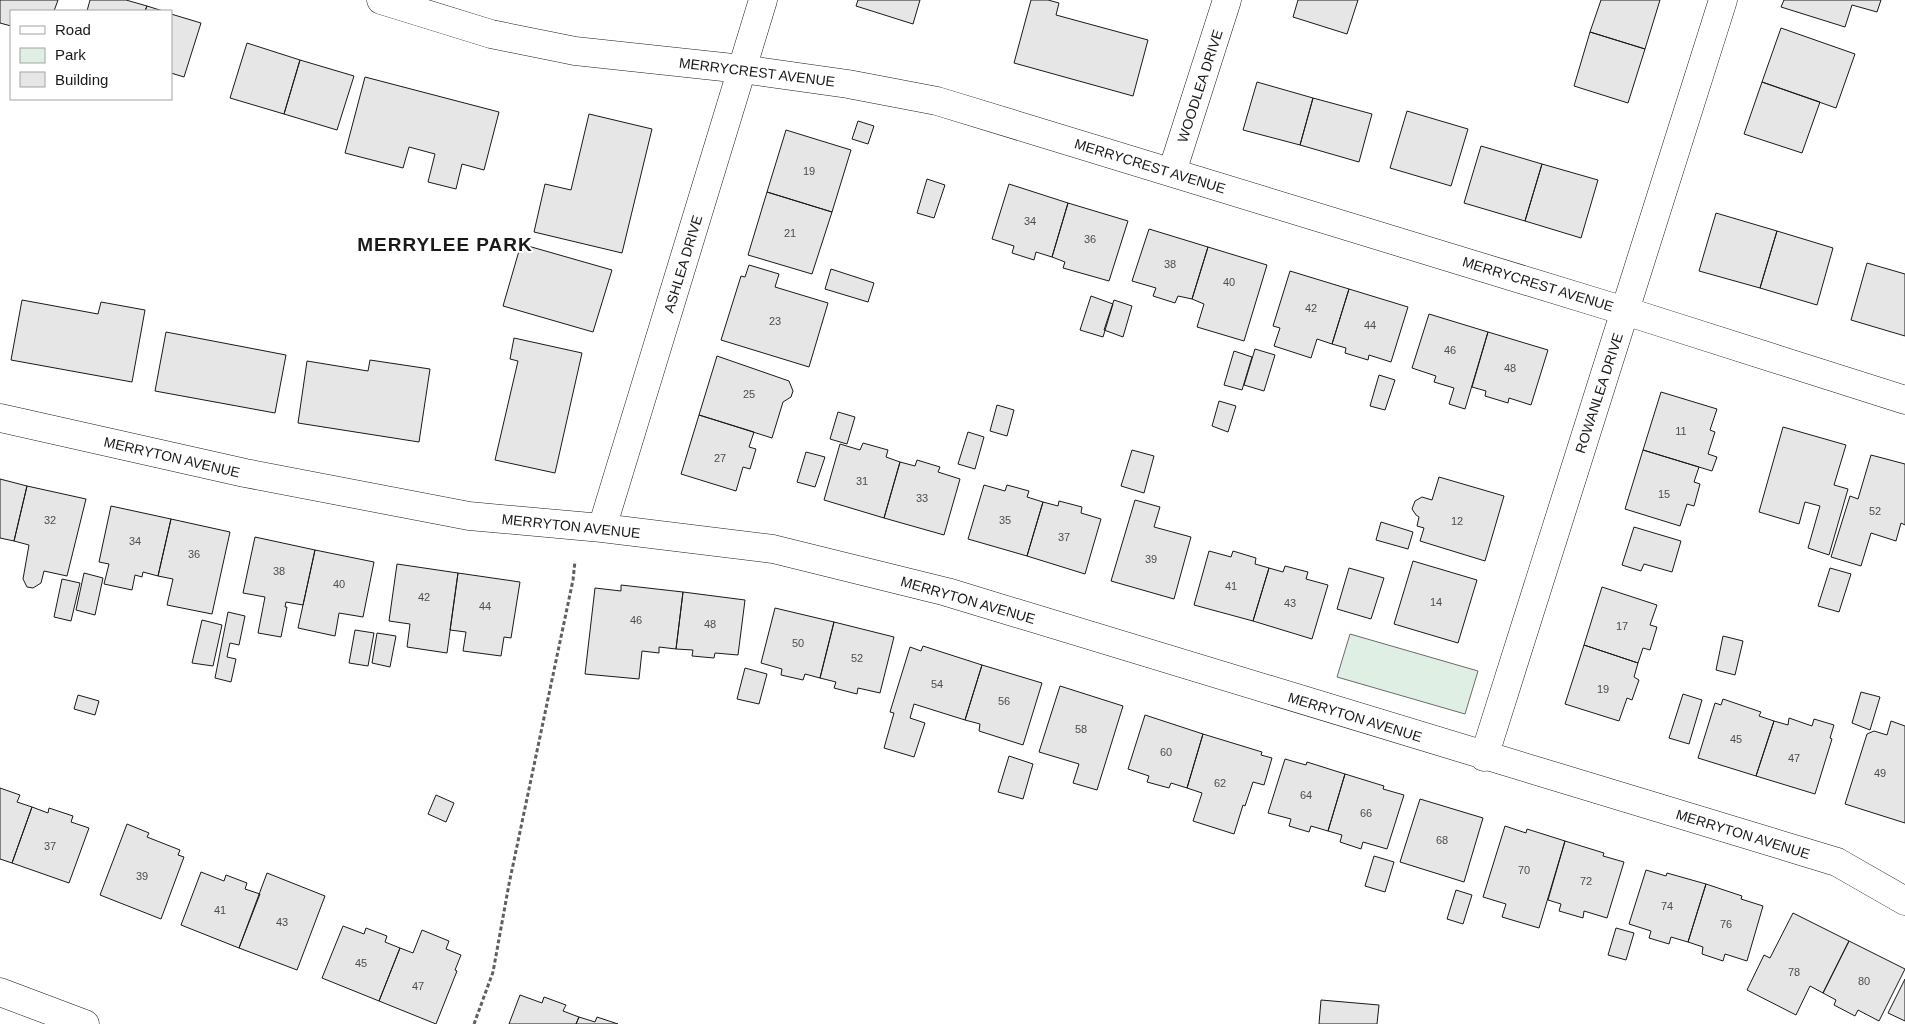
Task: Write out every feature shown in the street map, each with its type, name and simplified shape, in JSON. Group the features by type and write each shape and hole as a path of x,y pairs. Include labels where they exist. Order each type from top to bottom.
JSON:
{"street":[{"name":"MERRYCREST AVENUE","path":"380,0 491,34 575,51 742,69 848,84 937,101 1625,311 1905,400"},
{"name":"ASHLEA DRIVE","path":"589,528 742,69 763,0"},
{"name":"WOODLEA DRIVE","path":"1172,172 1227,0"},
{"name":"ROWANLEA DRIVE","path":"1484,757 1723,0"},
{"name":"MERRYTON AVENUE","path":"0,418 245,473 469,516 773,549 947,592 1484,757 1837,862 1905,901"},
{"path":"0,992 85,1024"}],"path":[{"path":"474,1024 493,972 509,884 574,580 589,528"}],"green space":[{"path":"1350,634 1478,671 1465,714 1337,677"}],"building":[{"path":"0,0 58,0 54,10 10,10 10,26 0,23"},
{"path":"90,0 126,0 147,6 145,10 87,10"},
{"path":"858,0 920,0 913,24 856,6"},
{"path":"1031,0 1048,0 1059,3 1056,15 1148,40 1133,96 1014,63"},
{"path":"1298,0 1358,0 1347,34 1293,17"},
{"path":"1601,0 1660,0 1645,49 1590,32"},
{"path":"1784,0 1881,0 1877,12 1852,5 1845,27 1781,7"},
{"path":"147,6 160,10 145,10"},
{"path":"172,14 201,23 184,77 172,73"},
{"path":"1781,28 1855,54 1836,108 1762,82"},
{"path":"1590,32 1645,49 1628,103 1574,86"},
{"path":"247,43 300,60 284,114 230,98"},
{"path":"300,60 354,76 337,130 284,114"},
{"path":"365,77 499,112 484,170 462,164 456,189 428,182 435,154 409,147 403,168 345,153"},
{"path":"1257,82 1313,98 1300,145 1243,130"},
{"path":"1762,82 1820,102 1802,153 1744,134"},
{"path":"1313,98 1372,114 1359,162 1300,145"},
{"path":"1407,111 1468,129 1451,186 1390,168"},
{"path":"589,114 652,129 622,253 534,232 545,184 571,190"},
{"path":"858,121 874,126 868,144 852,139"},
{"path":"786,130 851,150 832,212 767,192"},
{"path":"1481,146 1542,164 1525,221 1464,203"},
{"path":"1542,164 1598,180 1581,238 1525,221"},
{"path":"927,179 945,185 934,218 917,213"},
{"path":"1009,184 1068,203 1052,257 1036,252 1034,260 1012,253 1014,246 992,239"},
{"path":"767,192 832,212 812,274 748,255"},
{"path":"1068,203 1128,221 1109,281 1063,268 1065,262 1052,257"},
{"path":"1716,213 1777,231 1760,288 1699,271"},
{"path":"1149,229 1208,247 1192,299 1178,296 1175,303 1153,296 1156,288 1132,281"},
{"path":"1777,231 1833,248 1817,305 1760,288"},
{"path":"521,244 612,270 593,332 503,306"},
{"path":"1208,247 1267,265 1244,341 1197,327 1204,304 1192,299"},
{"path":"1867,263 1905,274 1905,336 1851,320"},
{"path":"749,265 779,274 775,287 828,303 809,367 721,340 741,276 745,277"},
{"path":"831,269 874,283 868,302 825,289"},
{"path":"1290,271 1349,289 1332,344 1317,339 1311,358 1274,346 1280,328 1273,326"},
{"path":"1349,289 1408,307 1391,362 1369,355 1368,360 1345,353 1346,348 1332,344"},
{"path":"1091,296 1113,304 1103,337 1080,330"},
{"path":"22,300 98,314 101,302 145,310 132,382 11,360"},
{"path":"1114,300 1132,306 1123,337 1104,330"},
{"path":"1429,314 1488,332 1465,409 1449,404 1454,388 1434,382 1436,376 1412,368"},
{"path":"166,332 286,355 275,413 155,391"},
{"path":"1488,332 1548,350 1531,405 1509,398 1508,403 1485,396 1486,391 1472,387"},
{"path":"514,338 582,353 555,473 495,460 518,361 510,359"},
{"path":"1255,349 1275,355 1264,391 1244,385"},
{"path":"1234,351 1252,357 1242,390 1224,385"},
{"path":"717,356 789,381 793,391 791,397 783,402 772,438 699,415"},
{"path":"370,360 430,369 419,442 298,423 307,361 368,371"},
{"path":"1379,375 1395,380 1385,410 1370,406"},
{"path":"1661,392 1717,409 1710,430 1715,432 1708,454 1717,457 1712,471 1643,450"},
{"path":"1219,401 1236,406 1228,432 1212,426"},
{"path":"997,405 1014,410 1007,436 990,431"},
{"path":"838,412 855,417 847,444 830,439"},
{"path":"699,415 754,432 749,447 756,449 750,469 743,467 736,491 681,474"},
{"path":"1783,427 1846,445 1834,485 1848,489 1829,555 1808,548 1820,506 1805,502 1799,524 1759,512"},
{"path":"968,432 984,437 975,469 958,464"},
{"path":"863,443 888,450 886,457 900,462 884,518 824,500 840,444 860,450"},
{"path":"1132,450 1154,456 1144,493 1121,486"},
{"path":"1643,450 1699,467 1694,482 1700,484 1694,506 1687,504 1680,526 1625,509"},
{"path":"806,452 825,457 815,487 797,482"},
{"path":"1871,455 1905,464 1905,525 1901,523 1896,541 1871,533 1861,566 1831,557 1850,496 1858,499"},
{"path":"917,460 940,467 938,472 960,479 944,535 884,518 900,462 915,466"},
{"path":"1439,477 1504,496 1485,561 1420,541 1424,528 1417,526 1419,517 1412,509 1415,501 1422,497 1432,500"},
{"path":"0,479 27,486 14,541 0,538"},
{"path":"984,485 1005,491 1007,485 1029,491 1027,497 1043,502 1027,556 968,539"},
{"path":"27,486 86,499 67,576 44,571 41,583 33,588 27,587 23,579 29,545 14,541"},
{"path":"1135,500 1160,507 1154,527 1191,537 1174,599 1111,581"},
{"path":"1059,501 1082,507 1081,513 1101,519 1085,574 1027,556 1043,502 1058,506"},
{"path":"111,506 171,519 158,576 143,572 142,577 135,575 132,590 104,584 109,564 99,562"},
{"path":"171,519 230,532 212,614 167,605 173,579 158,576"},
{"path":"1381,522 1413,532 1408,549 1376,540"},
{"path":"1634,527 1681,541 1672,572 1644,564 1641,571 1622,565"},
{"path":"255,537 315,550 303,605 286,602 285,607 287,607 281,637 258,633 265,597 243,593"},
{"path":"315,550 374,562 363,617 339,613 335,636 298,628"},
{"path":"1209,551 1231,557 1233,551 1256,558 1255,564 1269,568 1253,621 1194,605"},
{"path":"1413,561 1477,580 1458,643 1394,624"},
{"path":"397,564 458,573 447,653 407,647 410,624 389,621"},
{"path":"1285,566 1308,572 1306,579 1328,585 1312,639 1253,621 1269,568 1283,572"},
{"path":"1349,568 1384,578 1371,619 1337,609"},
{"path":"1830,568 1851,574 1839,612 1818,606"},
{"path":"84,573 103,578 95,615 76,610"},
{"path":"458,573 520,582 511,638 504,637 501,656 463,651 466,632 450,630"},
{"path":"62,579 80,583 71,621 54,617"},
{"path":"621,585 683,592 676,649 659,647 659,653 642,651 639,679 585,674 595,588 621,591"},
{"path":"1602,587 1657,605 1650,625 1657,627 1650,650 1643,648 1638,663 1584,645"},
{"path":"683,592 745,600 738,655 715,653 714,658 692,656 693,650 676,649"},
{"path":"775,608 834,622 820,678 805,674 803,680 781,675 782,669 761,663"},
{"path":"228,612 245,616 239,645 230,643 227,657 236,659 231,682 215,678"},
{"path":"202,620 222,625 213,666 192,663"},
{"path":"834,622 894,637 880,693 858,688 857,694 834,688 836,682 820,678"},
{"path":"355,630 374,633 368,666 349,663"},
{"path":"377,633 396,636 390,667 372,663"},
{"path":"1723,636 1743,641 1735,675 1716,670"},
{"path":"1584,645 1638,663 1634,677 1639,680 1632,700 1627,698 1619,721 1565,704"},
{"path":"923,646 982,665 965,720 914,704 910,718 925,723 914,757 884,748 894,713 890,712 910,647 921,651"},
{"path":"982,665 1042,683 1023,745 979,731 980,724 965,720"},
{"path":"745,668 767,674 759,704 737,699"},
{"path":"1060,686 1123,706 1097,790 1073,783 1079,764 1039,752"},
{"path":"1861,692 1880,697 1870,730 1852,723"},
{"path":"1683,694 1702,700 1689,744 1669,738"},
{"path":"78,695 99,701 95,715 74,709"},
{"path":"1723,699 1761,712 1759,716 1774,721 1756,776 1698,758 1715,703 1721,705"},
{"path":"1145,715 1203,734 1187,788 1171,783 1169,788 1147,782 1149,776 1128,769"},
{"path":"1789,718 1812,726 1814,719 1834,725 1830,738 1832,739 1815,794 1756,776 1774,721 1788,725"},
{"path":"1891,721 1905,726 1905,823 1845,804 1867,734 1874,731 1887,735"},
{"path":"1203,734 1262,752 1261,755 1272,758 1264,785 1253,782 1234,834 1193,821 1202,793 1187,788"},
{"path":"1009,756 1033,764 1023,799 998,792"},
{"path":"1285,759 1306,765 1307,762 1345,774 1328,831 1311,826 1309,832 1289,826 1291,819 1268,813"},
{"path":"1345,774 1384,786 1383,789 1404,795 1387,849 1363,842 1361,849 1340,842 1342,835 1328,831"},
{"path":"0,788 20,795 17,802 32,807 12,863 0,859"},
{"path":"436,795 454,803 446,822 428,814"},
{"path":"1420,799 1483,818 1464,882 1400,862"},
{"path":"32,807 48,813 49,808 73,816 71,822 89,828 69,883 12,863"},
{"path":"127,824 149,833 147,837 180,850 178,855 184,857 161,919 100,895"},
{"path":"1505,826 1526,833 1527,829 1565,841 1539,928 1502,917 1506,904 1483,897"},
{"path":"1565,841 1604,853 1603,856 1624,862 1607,918 1584,911 1583,918 1559,911 1561,904 1548,900"},
{"path":"1374,856 1394,862 1385,892 1365,886"},
{"path":"1646,870 1666,876 1667,873 1706,884 1688,942 1671,937 1669,944 1649,938 1651,931 1629,924"},
{"path":"201,872 224,881 226,875 247,883 245,889 260,894 239,948 181,925"},
{"path":"267,873 325,896 297,970 239,948"},
{"path":"1706,884 1742,896 1741,899 1763,906 1747,961 1725,954 1723,961 1702,954 1703,947 1688,942"},
{"path":"1456,890 1472,895 1463,924 1447,919"},
{"path":"1793,913 1849,941 1823,993 1810,986 1796,1015 1747,990 1764,955 1770,958"},
{"path":"343,926 364,934 366,928 387,936 385,942 400,948 379,1001 322,978"},
{"path":"1616,928 1634,933 1626,960 1608,955"},
{"path":"422,930 449,941 446,949 461,955 455,970 457,971 436,1024 379,1001 400,948 413,953"},
{"path":"1849,941 1905,969 1879,1021 1858,1010 1855,1016 1834,1005 1836,1000 1823,993"},
{"path":"1905,979 1905,1021 1888,1013"},
{"path":"520,995 542,1003 544,997 566,1005 563,1011 579,1017 576,1024 509,1024"},
{"path":"1321,1000 1379,1005 1377,1024 1319,1024"},
{"path":"579,1017 595,1022 597,1017 618,1024 576,1024"}],"district":[{"name":"MERRYLEE PARK","path":"445,244"}]}
